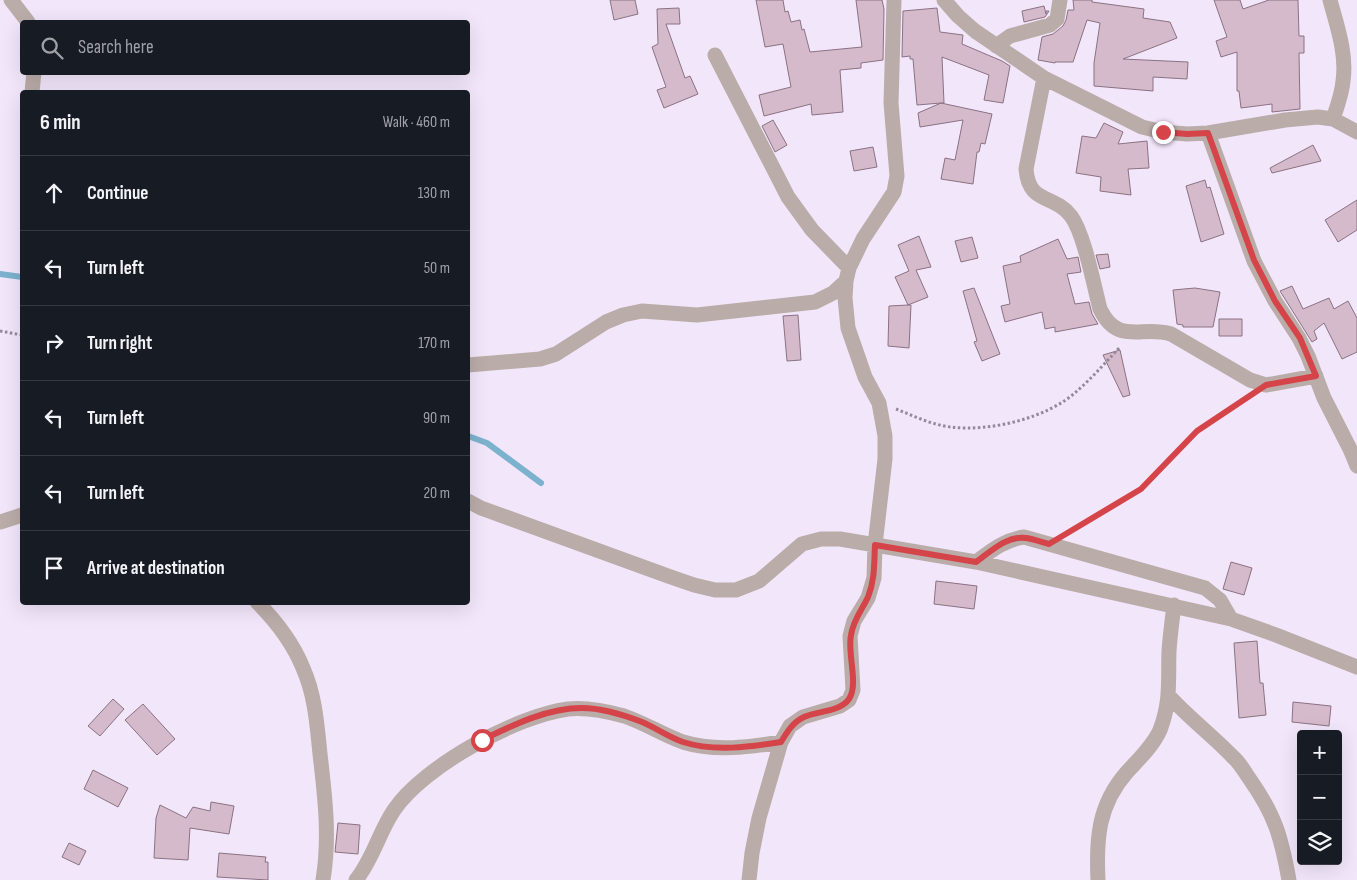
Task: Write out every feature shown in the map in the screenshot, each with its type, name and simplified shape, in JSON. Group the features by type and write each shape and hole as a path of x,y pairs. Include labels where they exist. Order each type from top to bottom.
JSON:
{"street":[{"path":"11,0 26,20"},
{"path":"470,365 540,359 556,354 606,322 623,315 642,311 697,315 814,302 833,293 847,274 863,239 894,192 897,176 891,96 894,0"},
{"path":"944,0 975,31 1044,78 1142,127 1163,132 1208,133 1285,120 1318,117 1333,119 1357,132"},
{"path":"996,46 1010,36 1050,25 1056,19 1060,0"},
{"path":"1330,0 1342,43 1344,61 1344,80 1333,119"},
{"path":"715,55 788,197 847,274 845,298 848,328 864,377 879,403 885,459 875,545 874,578 868,598 854,621 850,636 853,690 849,700 840,706 803,717 790,726 781,742 759,818 749,880"},
{"path":"32,90 34,75"},
{"path":"1044,78 1026,169 1028,186 1038,196 1064,209 1076,224 1100,308 1106,320 1114,327 1124,331 1161,331 1171,334 1250,380 1266,385 1316,376"},
{"path":"1208,133 1254,260 1275,301 1300,338 1324,398 1357,466"},
{"path":"470,502 481,508 668,576 715,590 736,590 759,581 802,544 821,539 840,539 976,562 1231,619 1357,667"},
{"path":"0,522 20,516"},
{"path":"976,562 1002,543 1024,537 1205,588 1220,600 1231,619"},
{"path":"260,605 288,638 303,668 315,704 328,836 323,880"},
{"path":"1098,880 1098,835 1102,815 1122,778 1147,750 1159,733 1169,696 1169,653 1174,606"},
{"path":"1169,696 1235,758 1264,799 1274,819 1282,843 1289,880"},
{"path":"356,880 374,852 385,825 395,809 426,777 482,740 532,717 568,709 597,709 642,722 684,742 701,746 733,748 781,742"}],"path":[{"path":"0,331 20,335"},
{"path":"879,403 949,427 976,429 1012,422 1054,407 1076,392 1134,332"},
{"path":"1049,544 1141,489 1197,431 1266,385"}],"building":[{"path":"610,0 635,0 638,14 614,20"},
{"path":"756,0 783,0 785,12 788,11 791,22 800,20 810,52 862,47 856,0 882,0 884,9 883,60 861,63 861,68 840,70 843,112 812,115 811,104 764,116 759,95 791,87 783,44 765,47"},
{"path":"1073,0 1092,0 1092,2 1144,9 1143,18 1170,22 1177,38 1123,59 1188,62 1187,79 1153,77 1153,91 1094,86 1094,63 1100,23 1087,20 1073,62 1055,63 1038,60 1042,37 1053,34 1063,26 1068,10 1074,10"},
{"path":"1214,0 1240,0 1243,9 1269,0 1298,0 1299,36 1304,36 1304,53 1299,53 1300,109 1272,112 1272,104 1241,108 1239,91 1237,91 1237,52 1221,57 1216,41 1227,37"},
{"path":"1044,6 1046,14 1046,11 1049,11 1045,17 1024,22 1022,11"},
{"path":"679,8 680,24 666,24 685,78 690,76 698,94 664,108 657,90 666,87 652,47 658,44 657,9"},
{"path":"937,8 940,32 963,35 962,44 1010,66 1003,103 984,100 989,75 942,57 944,103 917,105 913,59 910,59 910,56 902,57 903,11"},
{"path":"941,103 992,114 985,144 981,143 979,152 977,152 973,184 941,179 945,158 955,160 963,120 920,127 918,113"},
{"path":"773,120 787,145 775,152 762,126"},
{"path":"1104,123 1123,132 1118,144 1147,141 1149,168 1128,169 1131,195 1100,191 1101,177 1076,173 1082,136 1096,138"},
{"path":"1313,145 1321,161 1272,173 1270,168"},
{"path":"873,147 877,167 854,171 850,151"},
{"path":"1205,180 1207,188 1210,187 1224,234 1201,242 1186,186"},
{"path":"1357,200 1357,230 1338,242 1325,220"},
{"path":"919,236 931,267 916,270 928,297 908,305 895,277 909,271 898,245"},
{"path":"972,237 978,258 961,262 955,241"},
{"path":"1058,239 1067,259 1078,257 1081,272 1067,274 1075,304 1089,302 1092,314 1098,324 1055,332 1055,327 1045,329 1042,312 1005,322 1001,306 1010,304 1003,266 1021,262 1020,256"},
{"path":"1108,254 1110,267 1100,269 1096,255"},
{"path":"1292,286 1303,309 1329,298 1334,309 1348,301 1357,318 1357,352 1342,359 1324,323 1314,331 1317,339 1312,342 1280,291"},
{"path":"974,288 1000,354 982,361 974,342 977,341 963,291"},
{"path":"1195,288 1220,292 1213,327 1183,327 1183,325 1177,324 1173,290"},
{"path":"911,305 909,348 888,346 889,306"},
{"path":"798,315 801,360 787,361 783,316"},
{"path":"1219,319 1242,319 1242,336 1219,336"},
{"path":"1120,350 1130,395 1123,397 1103,355"},
{"path":"1231,562 1252,568 1244,595 1223,589"},
{"path":"936,581 977,586 974,609 934,604"},
{"path":"1257,641 1260,683 1263,683 1266,715 1239,718 1234,643"},
{"path":"113,699 124,709 100,736 88,726"},
{"path":"1293,702 1331,706 1329,726 1292,722"},
{"path":"143,704 175,739 157,755 125,720"},
{"path":"93,770 128,788 118,807 84,789"},
{"path":"211,802 234,806 229,834 190,828 188,860 154,858 156,818 160,805 186,818 193,807 210,811"},
{"path":"338,823 360,825 358,854 335,852"},
{"path":"69,843 86,851 79,865 62,857"},
{"path":"219,853 266,857 265,862 268,862 268,880 217,877"}],"waterway":[{"path":"0,274 20,277"},
{"path":"470,437 487,443 541,483"}],"route":[{"path":"482,740 532,717 551,712 582,708 597,709 624,716 642,722 666,735 701,746 733,748 781,742 790,726 803,717 840,706 849,700 853,690 850,636 854,621 868,598 874,578 875,545 976,562 1002,543 1013,539 1024,537 1049,544 1141,489 1197,431 1266,385 1316,376 1300,338 1275,301 1254,260 1208,133 1163,132"}]}
